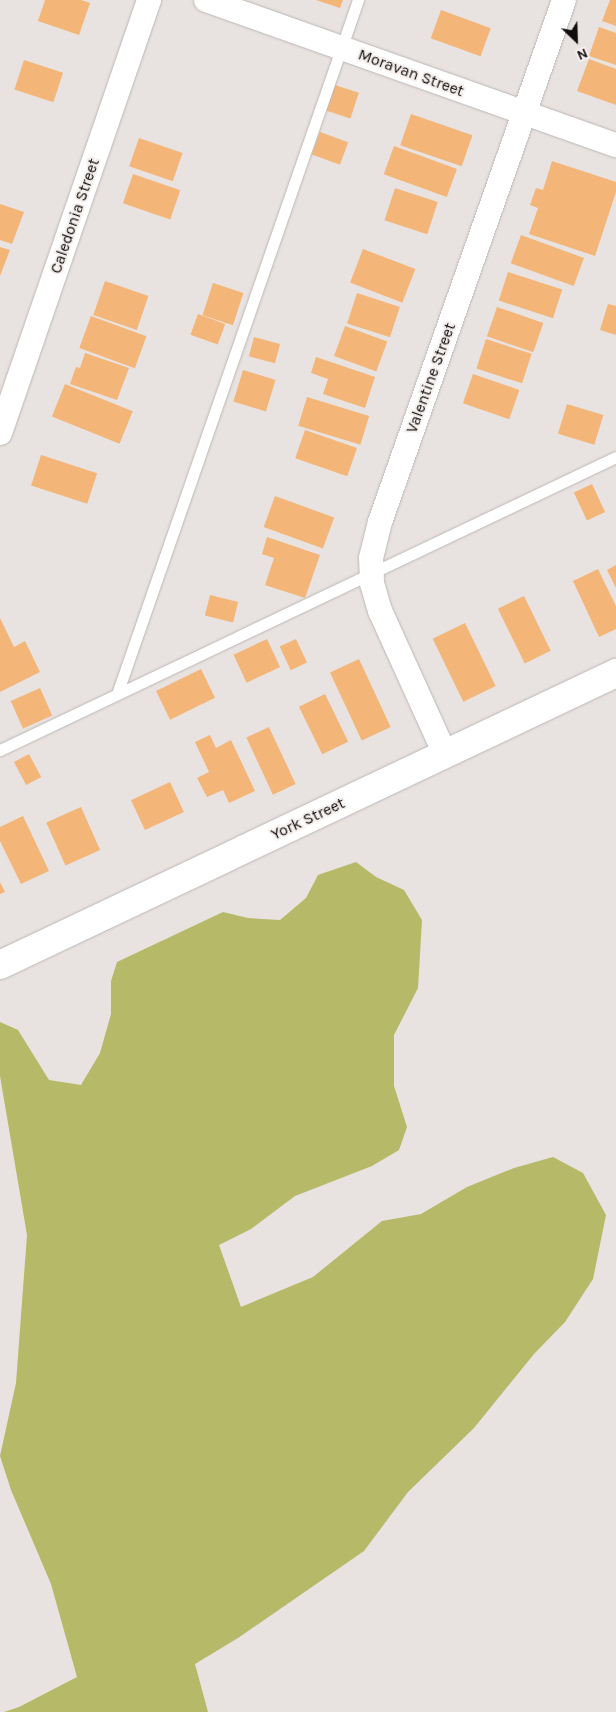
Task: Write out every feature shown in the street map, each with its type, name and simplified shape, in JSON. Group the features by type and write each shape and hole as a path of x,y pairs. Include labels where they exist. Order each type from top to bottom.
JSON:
{"street":[{"name":"Caledonia Street","path":"0,433 149,0"},
{"name":"Moravan Street","path":"206,0 616,145"},
{"name":"Valentine Street","path":"446,754 380,611 371,558 380,522 564,0"},
{"name":"York Street","path":"0,965 616,673"}],"lane":[{"path":"117,694 358,0"},
{"path":"0,750 614,458 616,446"}],"green space":[{"path":"356,862 376,877 404,890 422,920 418,988 394,1035 394,1086 407,1127 399,1150 372,1166 295,1196 251,1229 219,1245 241,1307 313,1277 382,1221 421,1214 467,1187 514,1168 553,1157 583,1173 606,1215 593,1279 565,1322 534,1354 474,1428 408,1492 364,1551 238,1638 195,1664 208,1712 4,1712 19,1707 77,1677 51,1584 11,1490 0,1456 16,1383 27,1235 0,1076 0,1022 18,1030 49,1080 81,1085 100,1053 111,1014 111,981 117,962 223,912 248,918 280,920 306,898 318,875"}],"building":[{"path":"45,0 81,0 90,3 79,35 38,21"},
{"path":"316,0 343,0 340,8"},
{"path":"610,0 616,0 616,26 602,21"},
{"path":"441,10 491,28 481,56 431,38"},
{"path":"599,27 616,33 616,65 589,56"},
{"path":"589,59 616,69 616,105 577,91"},
{"path":"24,60 63,73 53,102 14,89"},
{"path":"335,85 359,93 350,118 327,111"},
{"path":"411,114 472,135 462,166 400,145"},
{"path":"320,132 348,142 340,165 312,155"},
{"path":"139,138 182,153 173,181 129,166"},
{"path":"394,146 457,169 447,197 384,174"},
{"path":"552,161 616,182 616,192 595,256 529,234 538,208 530,205 536,188 543,190"},
{"path":"133,174 180,190 170,220 123,203"},
{"path":"395,188 438,202 427,234 384,220"},
{"path":"0,204 24,212 12,244 0,240"},
{"path":"521,235 584,258 574,286 511,263"},
{"path":"0,247 10,250 0,276"},
{"path":"363,249 415,269 402,303 350,283"},
{"path":"508,272 562,290 553,318 499,301"},
{"path":"105,281 148,296 137,330 93,315"},
{"path":"213,283 243,293 233,325 202,315"},
{"path":"357,293 400,307 390,337 347,323"},
{"path":"608,304 616,306 616,335 600,330"},
{"path":"497,307 543,323 533,352 487,336"},
{"path":"198,314 225,324 218,345 190,335"},
{"path":"91,316 146,336 135,368 79,348"},
{"path":"345,326 387,341 376,371 334,356"},
{"path":"254,337 280,344 275,363 249,356"},
{"path":"486,339 532,354 522,383 476,368"},
{"path":"85,353 129,368 117,400 70,384 76,367 80,368"},
{"path":"316,357 375,377 365,408 323,394 328,379 311,373"},
{"path":"243,370 276,380 266,411 233,402"},
{"path":"473,374 519,390 509,419 463,403"},
{"path":"65,384 133,411 120,444 52,416"},
{"path":"307,397 369,416 360,445 298,426"},
{"path":"567,404 603,415 594,445 558,434"},
{"path":"305,430 357,448 347,476 295,458"},
{"path":"41,455 97,473 87,504 31,485"},
{"path":"592,484 605,512 587,521 574,492"},
{"path":"275,496 334,518 323,549 264,527"},
{"path":"267,537 320,555 305,598 265,585 274,558 262,554"},
{"path":"616,565 616,588 607,570"},
{"path":"598,569 616,606 616,629 599,637 573,581"},
{"path":"210,595 238,602 233,622 205,615"},
{"path":"524,596 551,651 525,664 498,609"},
{"path":"0,618 14,647 25,641 40,672 0,692"},
{"path":"465,623 496,686 463,702 433,639"},
{"path":"267,639 280,667 247,683 233,655"},
{"path":"296,639 307,663 291,670 280,647"},
{"path":"359,659 391,727 362,740 330,673"},
{"path":"201,669 215,698 170,720 156,691"},
{"path":"40,688 52,715 23,728 11,701"},
{"path":"325,694 348,742 322,754 299,707"},
{"path":"269,727 296,784 273,795 246,738"},
{"path":"210,735 216,748 231,740 255,791 229,803 223,790 207,797 197,778 209,772 195,742"},
{"path":"29,754 41,777 26,785 14,762"},
{"path":"170,782 184,812 145,830 131,800"},
{"path":"81,807 100,850 65,865 46,822"},
{"path":"23,816 49,871 21,884 0,841 0,827"},
{"path":"0,882 5,892 0,894"}]}
